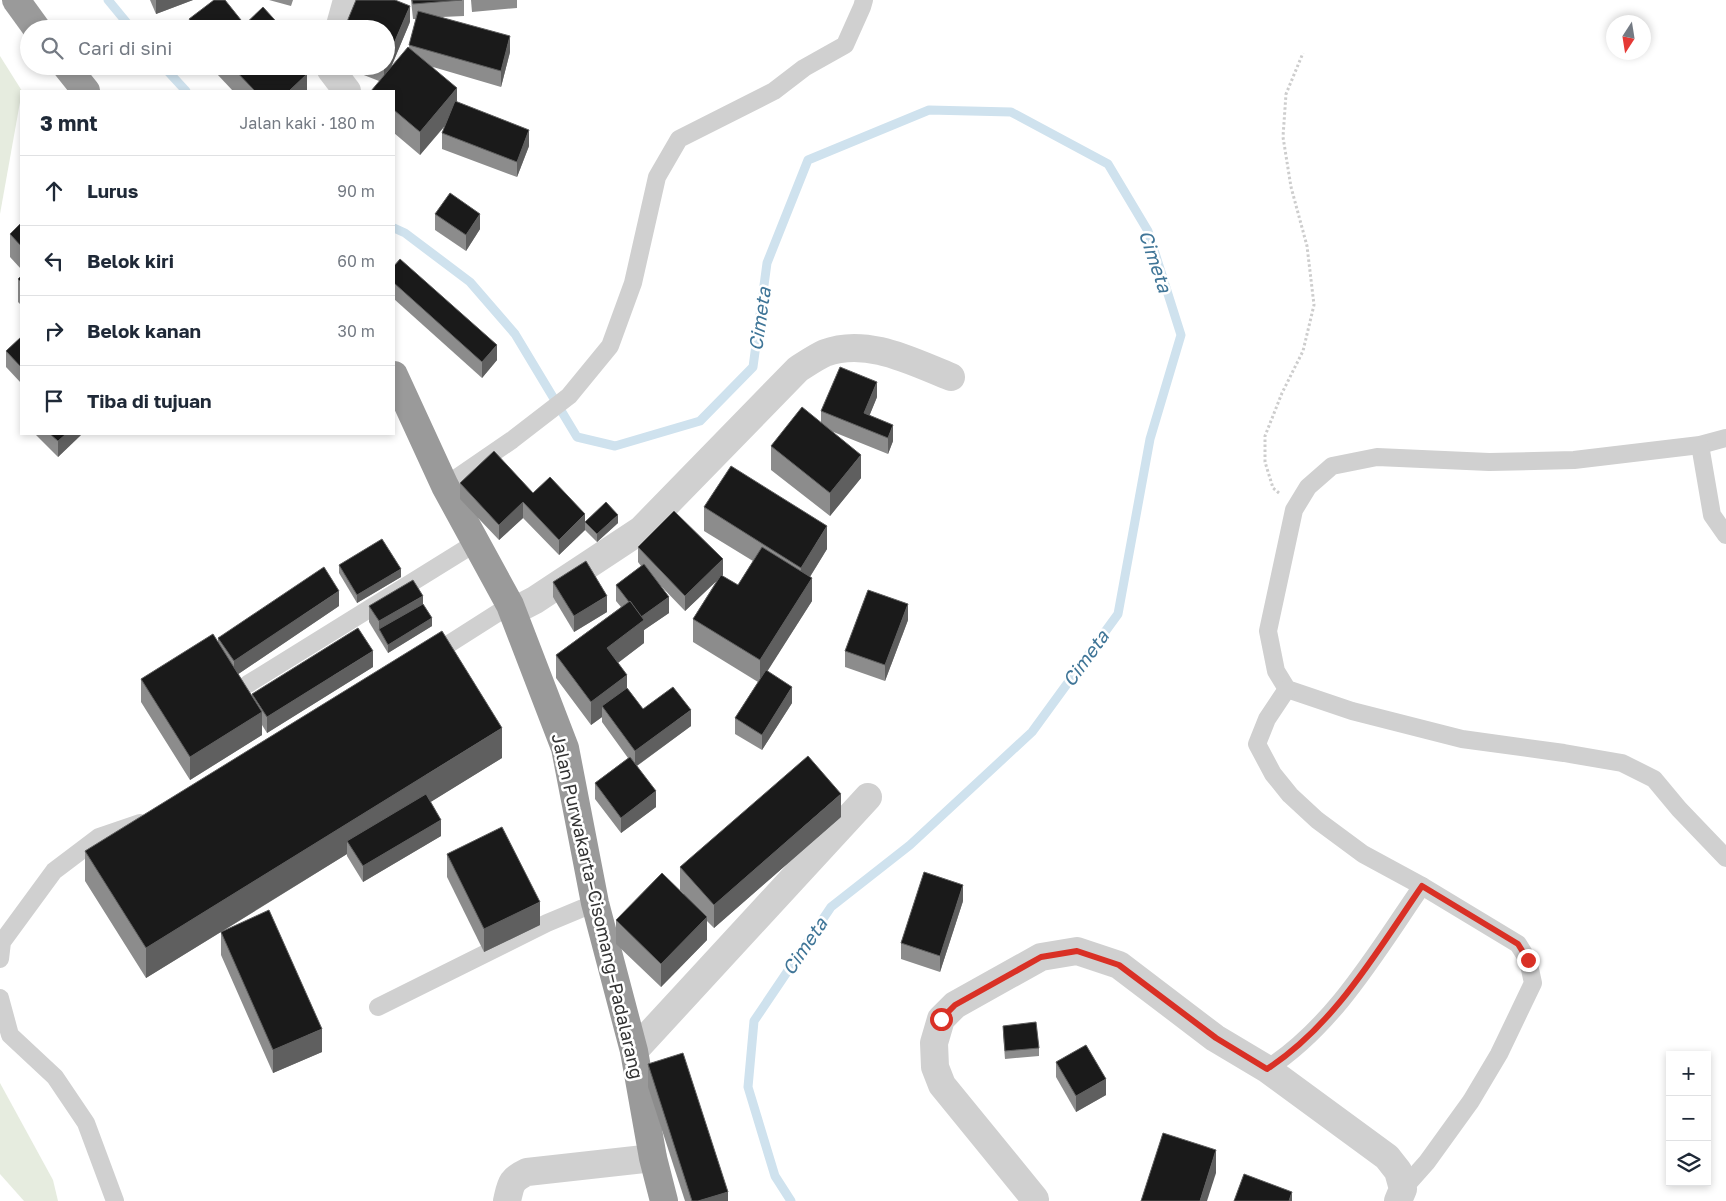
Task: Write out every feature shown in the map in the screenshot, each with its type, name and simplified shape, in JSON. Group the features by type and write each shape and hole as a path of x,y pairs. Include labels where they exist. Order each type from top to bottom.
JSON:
{"highway":[{"path":"16,0 31,20"},
{"path":"73,75 85,90"},
{"name":"Jalan Purwakarta–Cisomang–Padalarang","path":"395,377 445,486 511,608 565,748 595,903 634,1051 653,1158 664,1201"}],"street":[{"path":"341,20 347,0"},
{"path":"335,75 346,90"},
{"path":"511,608 534,600 641,530 798,369 824,353 849,348 872,350 896,355 951,377"},
{"path":"634,1051 868,797"},
{"path":"1035,1200 942,1085 935,1067 934,1043 941,1019 955,1005 1041,957 1077,951 1119,965 1216,1038 1267,1069 1387,1157 1398,1171 1401,1195"},
{"path":"507,1201 510,1186 515,1177 526,1172 653,1158"}],"lane":[{"path":"445,486 512,440 569,396 610,346 633,284 657,178 679,140 774,91 804,68 845,45 864,0"},
{"path":"1726,438 1700,445 1574,460 1489,462 1377,457 1332,466 1308,487 1294,510 1268,630 1276,671 1287,689 1352,710 1462,739 1564,753 1622,764 1654,779 1679,810 1726,858"},
{"path":"1700,445 1712,515 1726,534"},
{"path":"248,684 476,542"},
{"path":"418,663 511,608"},
{"path":"1287,689 1267,719 1257,744 1274,774 1290,795 1317,820 1363,854 1422,886 1518,944 1528,960 1533,983 1499,1054 1471,1100 1401,1195"},
{"path":"0,959 2,942 54,871 99,837 156,818"},
{"path":"1267,1069 1310,1033 1349,992 1422,886"},
{"path":"378,1007 547,923 595,903"},
{"path":"0,998 10,1035 55,1077 86,1122 115,1201"}],"path":[{"path":"1294,510 1273,488 1265,462 1265,436 1282,393 1303,351 1314,306 1307,246 1291,187 1283,137 1286,94 1303,53"}],"shaded area":[{"path":"0,56 21,90 0,214"},
{"path":"0,1083 53,1180 58,1201 24,1201 0,1174"}],"building":[{"path":"214,0 225,0 241,20 190,20"},
{"path":"356,0 395,0 410,6 395,41 395,20 348,20"},
{"path":"412,0 462,0 413,4"},
{"path":"263,7 275,20 249,20"},
{"path":"418,11 510,36 501,71 409,45"},
{"path":"408,47 457,88 420,132 395,111 395,90 372,90 384,75 395,75 395,62"},
{"path":"240,75 306,75 290,90 254,90"},
{"path":"455,101 529,130 517,162 442,133"},
{"path":"450,193 480,214 466,235 435,214"},
{"path":"20,224 20,245 10,234"},
{"path":"400,259 497,345 482,362 395,284 395,265"},
{"path":"20,338 20,366 6,351"},
{"path":"840,367 877,382 864,413 893,425 888,438 821,411"},
{"path":"802,407 861,455 830,493 771,446"},
{"path":"51,435 65,435 58,441"},
{"path":"494,451 533,493 550,477 585,514 559,540 523,502 499,525 460,483"},
{"path":"731,466 827,526 801,568 704,507"},
{"path":"606,502 618,515 597,534 585,522"},
{"path":"674,511 723,559 685,596 638,547"},
{"path":"382,539 401,569 357,595 339,565"},
{"path":"762,547 812,578 760,660 693,619 721,575 738,585"},
{"path":"586,561 607,596 574,616 553,582"},
{"path":"644,564 669,597 641,617 616,585"},
{"path":"324,567 339,591 234,661 218,638"},
{"path":"413,580 423,596 379,621 369,606"},
{"path":"868,590 908,604 885,665 845,651"},
{"path":"630,601 644,620 607,648 627,675 591,702 556,655"},
{"path":"423,604 432,618 388,645 379,629"},
{"path":"358,628 373,651 267,717 252,694"},
{"path":"442,631 502,728 146,948 85,851"},
{"path":"213,634 262,712 190,757 141,679"},
{"path":"766,670 792,687 762,735 735,718"},
{"path":"673,687 691,710 635,751 602,706 627,688 643,709"},
{"path":"808,756 841,794 714,905 680,867"},
{"path":"630,757 656,791 621,818 595,783"},
{"path":"426,794 441,820 363,866 347,841"},
{"path":"502,827 540,902 484,929 447,854"},
{"path":"924,872 963,885 940,956 901,943"},
{"path":"662,873 707,917 661,964 616,920"},
{"path":"269,910 322,1029 273,1050 221,932"},
{"path":"1036,1022 1039,1048 1005,1051 1003,1026"},
{"path":"1086,1045 1106,1079 1076,1096 1056,1062"},
{"path":"683,1053 728,1192 698,1201 692,1201 648,1064"},
{"path":"1163,1133 1216,1150 1200,1201 1141,1201"},
{"path":"1244,1174 1292,1192 1289,1201 1234,1201"}],"waterway":[{"name":"Cimeta","path":"108,0 125,20"},
{"name":"Cimeta","path":"171,75 185,90"},
{"name":"Cimeta","path":"395,228 405,233 470,282 515,334 577,437 615,446 700,421 753,367 767,263 808,160 929,110 1011,112 1108,164 1148,231 1181,335 1150,439 1118,614 1032,732 910,845 831,907 754,1021 748,1087 775,1176 791,1201"}],"route":[{"path":"941,1019 955,1005 1041,957 1077,951 1119,965 1216,1038 1267,1069 1310,1033 1349,992 1422,886 1518,944 1528,960"}]}
